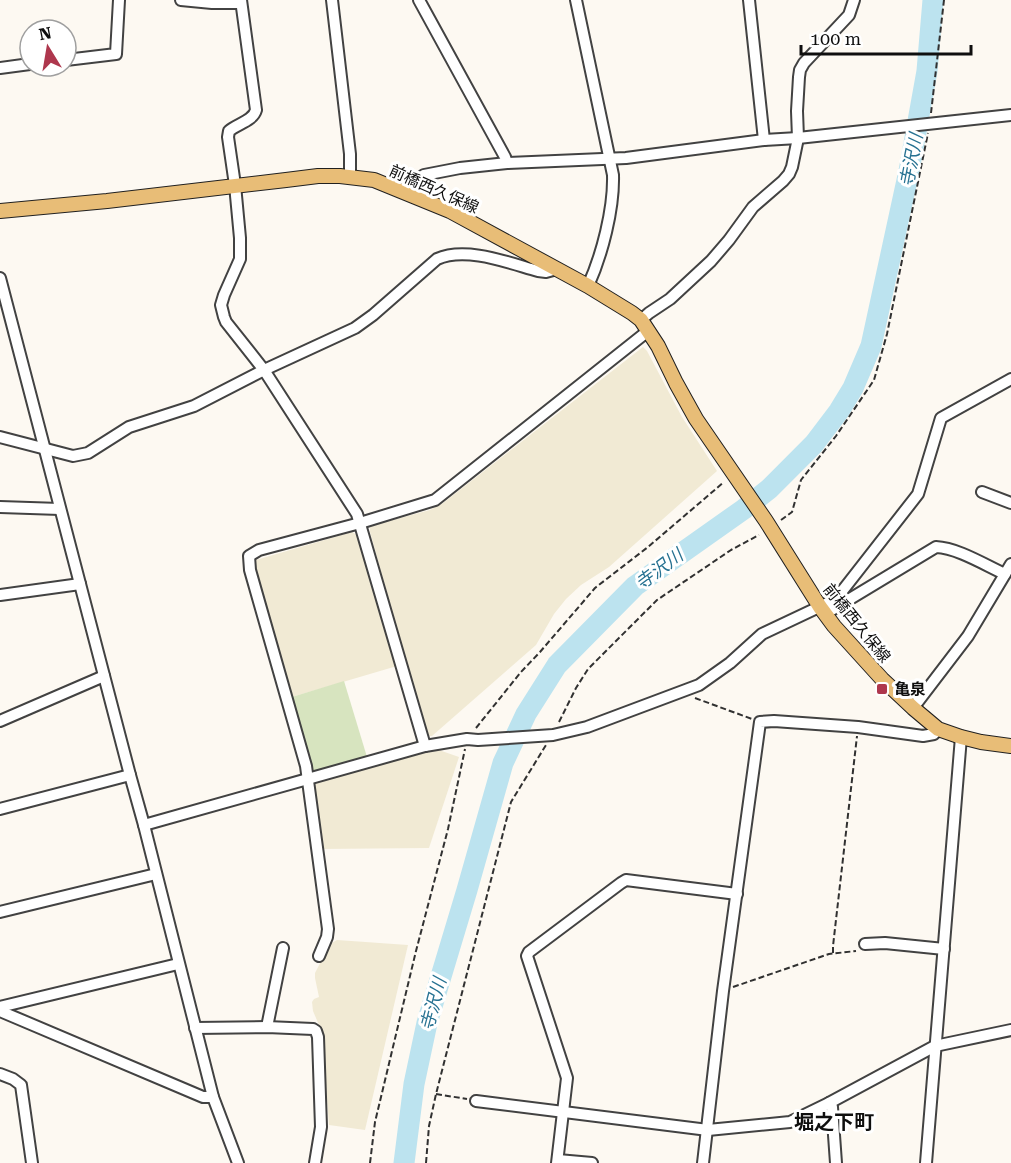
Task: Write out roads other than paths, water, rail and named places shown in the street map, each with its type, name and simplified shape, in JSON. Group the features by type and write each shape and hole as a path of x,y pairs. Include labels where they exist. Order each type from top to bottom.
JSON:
{"main road":[{"name":"前橋西久保線","path":"0,211 318,176 374,180 450,211 588,286 632,313 644,325 658,346 696,419 834,626 882,679 938,729 961,737 1011,746"}],"street":[{"path":"78,59 116,54 119,0"},
{"path":"181,0 212,3 241,2 256,110 250,118 229,131 228,137 235,185 240,259 221,305 226,322 264,370 357,514 425,746"},
{"path":"332,0 350,154 350,177"},
{"path":"418,0 507,163"},
{"path":"576,0 610,159 613,189 610,214 588,286"},
{"path":"749,0 764,140"},
{"path":"319,956 327,938 328,929 306,766 250,570 249,556 260,550 435,500 644,325 649,313 670,299 711,261 747,214 789,174 798,138 800,70 849,15 854,0"},
{"path":"0,68 18,66"},
{"path":"411,195 415,182 424,175 460,168 507,163 610,159 764,140 1011,115"},
{"path":"0,437 73,456 88,453 129,427 194,406 264,370 355,328 442,257 477,255 538,271 546,272 557,269"},
{"path":"0,278 213,1097 238,1163"},
{"path":"823,611 836,599 918,494 942,418 1011,379"},
{"path":"982,492 1011,503"},
{"path":"0,507 60,509"},
{"path":"144,825 425,746 473,739 553,735 587,727 699,685 730,663 762,634 823,611 936,547 960,554 1005,574"},
{"path":"913,708 968,636 1011,564"},
{"path":"0,595 80,584"},
{"path":"0,721 104,676"},
{"path":"703,1163 723,991 760,722 858,727 923,736 934,734 938,729"},
{"path":"926,1163 961,737"},
{"path":"0,809 130,776"},
{"path":"0,912 156,873"},
{"path":"592,1163 557,1161 567,1078 527,956 529,952 626,880 737,894"},
{"path":"863,947 885,943 944,949"},
{"path":"267,1027 283,948"},
{"path":"0,1009 178,964"},
{"path":"0,1009 203,1097 213,1097"},
{"path":"195,1029 267,1027 316,1031 321,1126 315,1163"},
{"path":"476,1101 708,1130 790,1122 935,1047 1011,1030"},
{"path":"0,1074 21,1084 32,1163"},
{"path":"829,1103 832,1107 836,1163"}],"waterway":[{"name":"寺沢川","path":"404,1163 414,1084 427,1023 503,763 526,714 557,665 635,586 769,489 814,444 853,388 871,346 909,171 927,71 933,0"}],"place":[{"name":"亀泉","path":"882,689"}],"district":[{"name":"堀之下町","path":"834,1122"}]}
